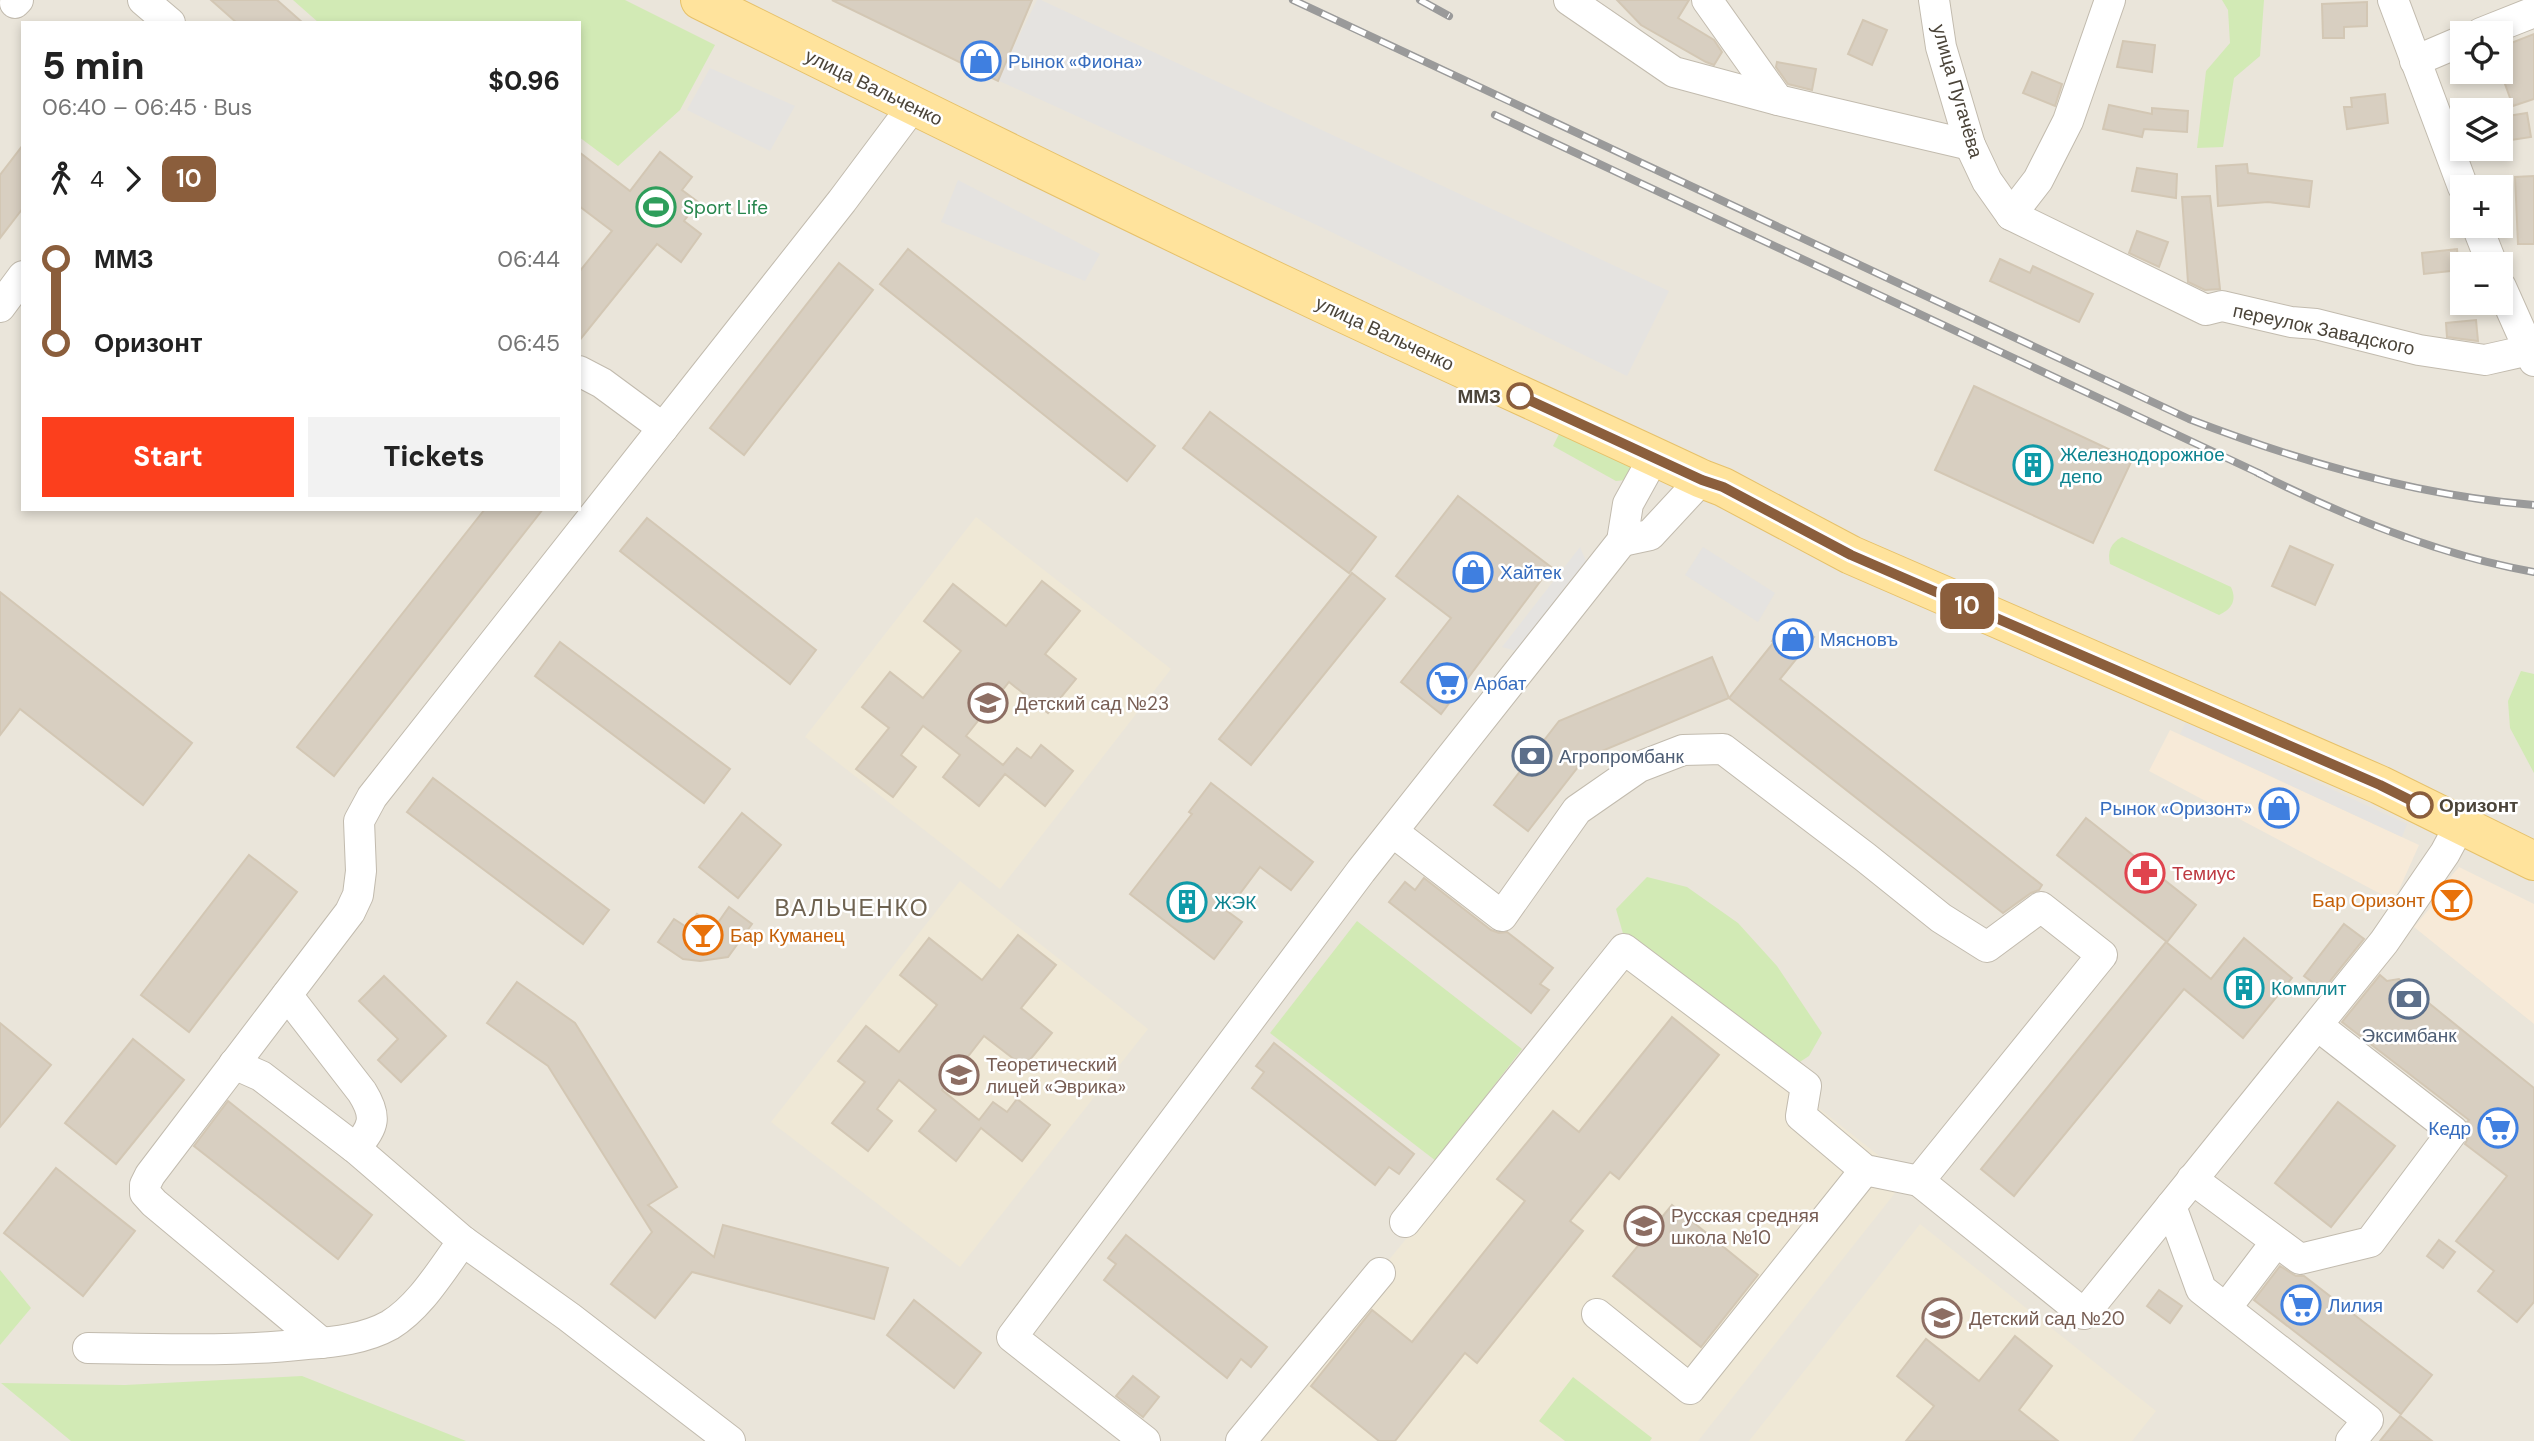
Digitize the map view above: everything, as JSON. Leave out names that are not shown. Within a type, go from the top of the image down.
[{"type":"main road","name":"улица Вальченко","points":[[700,0],[1279,283],[1702,480],[1723,487],[1851,555],[2380,785],[2534,861]]},
{"type":"street","points":[[143,0],[168,21]]},
{"type":"street","points":[[1569,0],[1674,72],[1778,100],[1970,145]]},
{"type":"street","points":[[1707,0],[1778,100]]},
{"type":"street","name":"улица Пугачёва","points":[[1934,0],[1941,47],[1970,145],[1987,181],[2011,215]]},
{"type":"street","points":[[2011,215],[2038,180],[2068,121],[2110,0]]},
{"type":"street","points":[[2393,0],[2458,175]]},
{"type":"street","points":[[2511,21],[2534,12]]},
{"type":"street","points":[[2415,61],[2450,46]]},
{"type":"street","points":[[322,1343],[145,1193],[145,1185],[350,912],[358,895],[359,821],[372,797],[873,161],[913,106]]},
{"type":"street","name":"переулок Завадского","points":[[2011,215],[2206,310],[2222,306],[2291,322],[2316,324],[2419,350],[2485,360],[2533,354]]},
{"type":"street","points":[[0,307],[21,279]]},
{"type":"street","points":[[2513,312],[2533,354]]},
{"type":"street","points":[[581,372],[602,383],[663,428]]},
{"type":"street","points":[[1132,1437],[1012,1336],[1393,832],[1622,541],[1628,504],[1654,457]]},
{"type":"street","points":[[1622,541],[1650,535],[1702,480]]},
{"type":"street","points":[[1393,832],[1502,915],[1577,810],[1639,767],[1683,750],[1723,749],[1866,857],[1941,919],[1987,947],[2041,907],[2102,955],[1919,1181]]},
{"type":"street","points":[[1405,1222],[1624,949],[1806,1086],[1801,1116],[1865,1170],[1919,1181],[2084,1314],[2384,942],[2445,853],[2460,825]]},
{"type":"street","points":[[287,995],[372,1108],[372,1122],[355,1148]]},
{"type":"street","points":[[2192,1179],[2300,1259],[2370,1242],[2453,1131],[2318,1026]]},
{"type":"street","points":[[234,1064],[261,1076],[355,1148],[464,1241],[569,1317],[730,1441]]},
{"type":"street","points":[[1597,1314],[1690,1390],[1865,1170]]},
{"type":"street","points":[[2171,1206],[2201,1289],[2368,1420],[2351,1441]]},
{"type":"street","points":[[88,1348],[261,1349],[322,1343],[370,1334],[392,1324],[408,1310],[464,1241]]},
{"type":"street","points":[[2226,1308],[2276,1242]]},
{"type":"street","points":[[1241,1441],[1380,1273]]},
{"type":"shaded area","points":[[0,0],[2534,0],[2534,1441],[0,1441]]},
{"type":"shaded area","points":[[1037,0],[1669,291],[1627,376],[1321,227],[997,80]]},
{"type":"shaded area","points":[[710,68],[795,106],[770,151],[687,110]]},
{"type":"shaded area","points":[[958,180],[1100,254],[1085,281],[941,222]]},
{"type":"shaded area","name":"Детский сад №23","points":[[976,517],[1171,669],[1000,889],[805,737]]},
{"type":"shaded area","points":[[1580,547],[1588,566],[1520,652],[1502,647]]},
{"type":"shaded area","points":[[1703,547],[1775,593],[1758,622],[1685,575]]},
{"type":"shaded area","points":[[2186,722],[2407,824],[2402,837],[2180,734]]},
{"type":"shaded area","name":"Рынок «Оризонт»","points":[[2170,730],[2419,845],[2394,901],[2149,771]]},
{"type":"shaded area","points":[[2459,867],[2534,904],[2534,1024],[2414,927],[2435,902],[2432,898]]},
{"type":"shaded area","name":"Теоретический лицей «Эврика»","points":[[960,881],[1148,1029],[960,1267],[771,1122]]},
{"type":"shaded area","name":"Русская средняя школа №10","points":[[1633,961],[1907,1178],[1698,1441],[1241,1441]]},
{"type":"shaded area","name":"Детский сад №20","points":[[1920,1224],[2156,1411],[2132,1441],[1749,1441]]},
{"type":"green space","points":[[293,0],[625,0],[715,45],[680,110],[618,166],[581,138],[581,21],[317,21]]},
{"type":"green space","points":[[2222,0],[2264,0],[2260,56],[2234,78],[2223,147],[2197,148],[2206,71],[2230,43],[2228,10]]},
{"type":"green space","points":[[1561,430],[1629,464],[1631,471],[1626,480],[1616,481],[1553,446]]},
{"type":"green space","points":[[2122,537],[2231,587],[2233,600],[2230,607],[2219,615],[2110,564],[2111,548]]},
{"type":"green space","points":[[2521,671],[2534,674],[2534,773],[2510,728],[2508,701]]},
{"type":"green space","points":[[1647,877],[1687,887],[1738,923],[1777,966],[1822,1033],[1809,1056],[1789,1069],[1626,944],[1616,909]]},
{"type":"green space","points":[[1357,921],[1522,1049],[1436,1161],[1270,1033]]},
{"type":"green space","points":[[0,1270],[31,1308],[0,1345]]},
{"type":"green space","points":[[302,1376],[466,1441],[71,1441],[1,1383],[125,1385]]},
{"type":"green space","points":[[1573,1377],[1652,1438],[1650,1441],[1565,1441],[1539,1421]]},
{"type":"building","points":[[211,0],[277,0],[301,21],[235,21]]},
{"type":"building","name":"Рынок «Фиона»","points":[[832,0],[1032,0],[998,81]]},
{"type":"building","points":[[1617,0],[1689,0],[1678,18],[1714,40],[1722,52],[1714,65],[1706,62],[1641,25]]},
{"type":"building","points":[[2367,2],[2367,26],[2344,27],[2344,38],[2323,38],[2322,4]]},
{"type":"building","points":[[1863,20],[1887,30],[1872,65],[1848,54]]},
{"type":"building","points":[[2534,34],[2534,99],[2513,106],[2513,98],[2510,98],[2505,84],[2513,84],[2513,42]]},
{"type":"building","points":[[2123,41],[2155,45],[2152,72],[2117,67]]},
{"type":"building","points":[[1777,62],[1816,69],[1812,90],[1788,84],[1776,67]]},
{"type":"building","points":[[2032,72],[2062,84],[2055,106],[2023,93]]},
{"type":"building","points":[[2385,94],[2388,123],[2347,129],[2344,107],[2352,107],[2351,98]]},
{"type":"building","points":[[2109,105],[2152,114],[2152,108],[2188,111],[2187,132],[2144,129],[2142,137],[2103,129]]},
{"type":"building","points":[[2527,113],[2531,137],[2513,140],[2513,115]]},
{"type":"building","points":[[21,148],[21,211],[0,238],[0,175]]},
{"type":"building","points":[[660,152],[692,177],[682,190],[698,202],[684,221],[701,234],[681,262],[657,244],[581,339],[581,270],[612,231],[581,208],[581,154],[630,191]]},
{"type":"building","points":[[2247,164],[2248,173],[2312,181],[2309,207],[2268,202],[2218,206],[2216,166]]},
{"type":"building","points":[[2137,168],[2177,174],[2176,198],[2132,191]]},
{"type":"building","points":[[2534,176],[2534,244],[2518,244],[2515,177]]},
{"type":"building","points":[[2210,196],[2220,289],[2205,290],[2188,282],[2182,197]]},
{"type":"building","points":[[2137,231],[2168,242],[2159,267],[2129,253]]},
{"type":"building","points":[[908,249],[1155,446],[1127,481],[880,284]]},
{"type":"building","points":[[2457,249],[2457,252],[2450,252],[2450,271],[2424,274],[2422,253]]},
{"type":"building","points":[[2000,259],[2030,273],[2033,266],[2093,294],[2079,322],[1990,281]]},
{"type":"building","points":[[839,263],[873,290],[744,455],[710,428]]},
{"type":"building","points":[[2476,320],[2478,341],[2447,337],[2446,323]]},
{"type":"building","name":"Железнодорожное депо","points":[[1974,386],[2132,460],[2093,543],[1935,470]]},
{"type":"building","points":[[1210,412],[1376,537],[1349,573],[1183,448]]},
{"type":"building","name":"Хайтек","points":[[1458,496],[1551,567],[1441,714],[1401,682],[1451,618],[1396,576]]},
{"type":"building","points":[[483,511],[541,511],[334,776],[297,747]]},
{"type":"building","points":[[647,518],[816,650],[790,684],[620,551]]},
{"type":"building","points":[[2290,546],[2333,565],[2315,605],[2272,586]]},
{"type":"building","points":[[1352,573],[1385,599],[1251,765],[1219,739]]},
{"type":"building","points":[[1042,581],[1080,611],[1045,654],[1076,679],[1048,713],[1009,682],[966,736],[1003,765],[1017,748],[1031,758],[1041,745],[1073,771],[1045,806],[1005,774],[979,806],[943,777],[960,755],[923,726],[901,755],[916,767],[893,797],[856,769],[889,728],[862,707],[890,672],[923,698],[961,651],[924,621],[953,584],[1006,626]]},
{"type":"building","points":[[0,592],[192,743],[143,805],[20,709],[0,735]]},
{"type":"building","points":[[1786,621],[1814,637],[1780,679],[2042,885],[2039,890],[2003,913],[1729,698],[1774,642],[1772,641]]},
{"type":"building","points":[[560,642],[730,769],[704,803],[535,676]]},
{"type":"building","points":[[1712,657],[1729,698],[1585,758],[1528,831],[1494,805],[1559,721]]},
{"type":"building","points":[[433,778],[609,910],[583,944],[407,812]]},
{"type":"building","points":[[1211,783],[1313,862],[1291,890],[1260,867],[1227,911],[1242,922],[1214,959],[1130,894],[1192,814],[1189,812]]},
{"type":"building","points":[[742,813],[781,845],[738,898],[699,867]]},
{"type":"building","points":[[2086,818],[2196,905],[2167,942],[2057,855]]},
{"type":"building","points":[[249,855],[297,892],[189,1032],[141,995]]},
{"type":"building","points":[[1424,878],[1491,930],[1507,932],[1553,968],[1540,984],[1549,990],[1531,1013],[1389,902],[1405,882],[1415,890]]},
{"type":"building","name":"Бар Куманец","points":[[729,907],[752,924],[728,957],[700,961],[683,959],[658,942],[674,919],[688,928],[697,914],[715,927]]},
{"type":"building","points":[[2344,924],[2364,939],[2323,990],[2304,976]]},
{"type":"building","points":[[1018,935],[1056,965],[1021,1008],[1052,1033],[1024,1067],[984,1036],[942,1090],[979,1120],[993,1102],[1007,1112],[1017,1099],[1050,1125],[1022,1161],[981,1128],[956,1161],[919,1131],[936,1110],[899,1080],[877,1109],[892,1121],[868,1151],[832,1123],[865,1082],[838,1061],[866,1026],[899,1052],[937,1005],[900,975],[929,938],[982,980]]},
{"type":"building","points":[[2244,938],[2292,978],[2243,1038],[2184,989],[2014,1196],[1981,1169],[2166,942],[2211,979]]},
{"type":"building","points":[[2380,975],[2387,981],[2399,979],[2534,1088],[2534,1302],[2517,1322],[2478,1291],[2494,1271],[2456,1241],[2507,1176],[2465,1144],[2470,1134],[2467,1122],[2469,1120],[2342,1022]]},
{"type":"building","points":[[384,976],[446,1036],[401,1082],[378,1060],[398,1039],[359,1001]]},
{"type":"building","points":[[517,982],[575,1023],[677,1187],[648,1205],[714,1257],[723,1225],[888,1268],[874,1319],[692,1272],[655,1318],[611,1284],[652,1232],[548,1066],[487,1023]]},
{"type":"building","points":[[1672,1017],[1719,1055],[1619,1179],[1610,1172],[1570,1221],[1583,1231],[1477,1363],[1465,1353],[1395,1441],[1379,1441],[1311,1386],[1372,1310],[1412,1342],[1525,1201],[1497,1179],[1553,1111],[1579,1132]]},
{"type":"building","points":[[0,1023],[51,1065],[0,1127]]},
{"type":"building","points":[[133,1039],[184,1080],[116,1164],[65,1123]]},
{"type":"building","points":[[1274,1043],[1414,1154],[1399,1174],[1389,1167],[1375,1185],[1252,1088],[1264,1072],[1256,1066]]},
{"type":"building","points":[[228,1101],[372,1215],[338,1259],[194,1146]]},
{"type":"building","points":[[2338,1102],[2395,1146],[2331,1227],[2275,1183]]},
{"type":"building","points":[[56,1168],[135,1231],[83,1296],[4,1233]]},
{"type":"building","points":[[1672,1205],[1758,1275],[1701,1347],[1613,1276]]},
{"type":"building","points":[[1126,1235],[1267,1347],[1251,1367],[1241,1359],[1227,1378],[1104,1280],[1116,1264],[1108,1258]]},
{"type":"building","points":[[2439,1240],[2455,1252],[2443,1268],[2427,1256]]},
{"type":"building","points":[[2280,1266],[2296,1276],[2304,1276],[2432,1375],[2401,1414],[2254,1300]]},
{"type":"building","points":[[2159,1290],[2182,1306],[2170,1323],[2147,1306]]},
{"type":"building","points":[[914,1300],[981,1353],[954,1388],[887,1335]]},
{"type":"building","points":[[2015,1336],[2052,1366],[2019,1410],[2058,1441],[1906,1441],[1934,1406],[1897,1376],[1926,1339],[1979,1381]]},
{"type":"building","points":[[1133,1376],[1159,1397],[1143,1417],[1116,1396]]},
{"type":"building","points":[[2400,1416],[2432,1441],[2380,1441]]},
{"type":"railway","points":[[1293,0],[2189,419],[2272,449],[2402,485],[2446,494],[2534,505]]},
{"type":"railway","points":[[1420,0],[1449,16]]},
{"type":"railway","points":[[1495,115],[2265,476]]},
{"type":"railway","points":[[2258,473],[2324,505],[2393,533],[2463,556],[2534,572]]},
{"type":"bus line","name":"10","points":[[1520,396],[1702,480],[1723,487],[1851,555],[2380,785],[2420,805]]},
{"type":"place","name":"Рынок «Фиона»","points":[[981,61]]},
{"type":"place","name":"Sport Life","points":[[656,207]]},
{"type":"place","name":"ММЗ","points":[[1520,396]]},
{"type":"place","name":"Железнодорожное депо","points":[[2033,465]]},
{"type":"place","name":"Хайтек","points":[[1473,572]]},
{"type":"place","name":"Мясновъ","points":[[1793,639]]},
{"type":"place","name":"Арбат","points":[[1447,683]]},
{"type":"place","name":"Детский сад №23","points":[[988,703]]},
{"type":"place","name":"Агропромбанк","points":[[1532,756]]},
{"type":"place","name":"Оризонт","points":[[2420,805]]},
{"type":"place","name":"Рынок «Оризонт»","points":[[2279,808]]},
{"type":"place","name":"Темиус","points":[[2145,873]]},
{"type":"place","name":"Бар Оризонт","points":[[2452,900]]},
{"type":"place","name":"ЖЭК","points":[[1187,902]]},
{"type":"place","name":"Бар Куманец","points":[[703,935]]},
{"type":"place","name":"Комплит","points":[[2244,988]]},
{"type":"place","name":"Эксимбанк","points":[[2409,999]]},
{"type":"place","name":"Теоретический лицей «Эврика»","points":[[959,1075]]},
{"type":"place","name":"Кедр","points":[[2498,1128]]},
{"type":"place","name":"Русская средняя школа №10","points":[[1644,1226]]},
{"type":"place","name":"Лилия","points":[[2301,1305]]},
{"type":"place","name":"Детский сад №20","points":[[1942,1318]]},
{"type":"district","name":"ВАЛЬЧЕНКО","points":[[852,908]]}]
